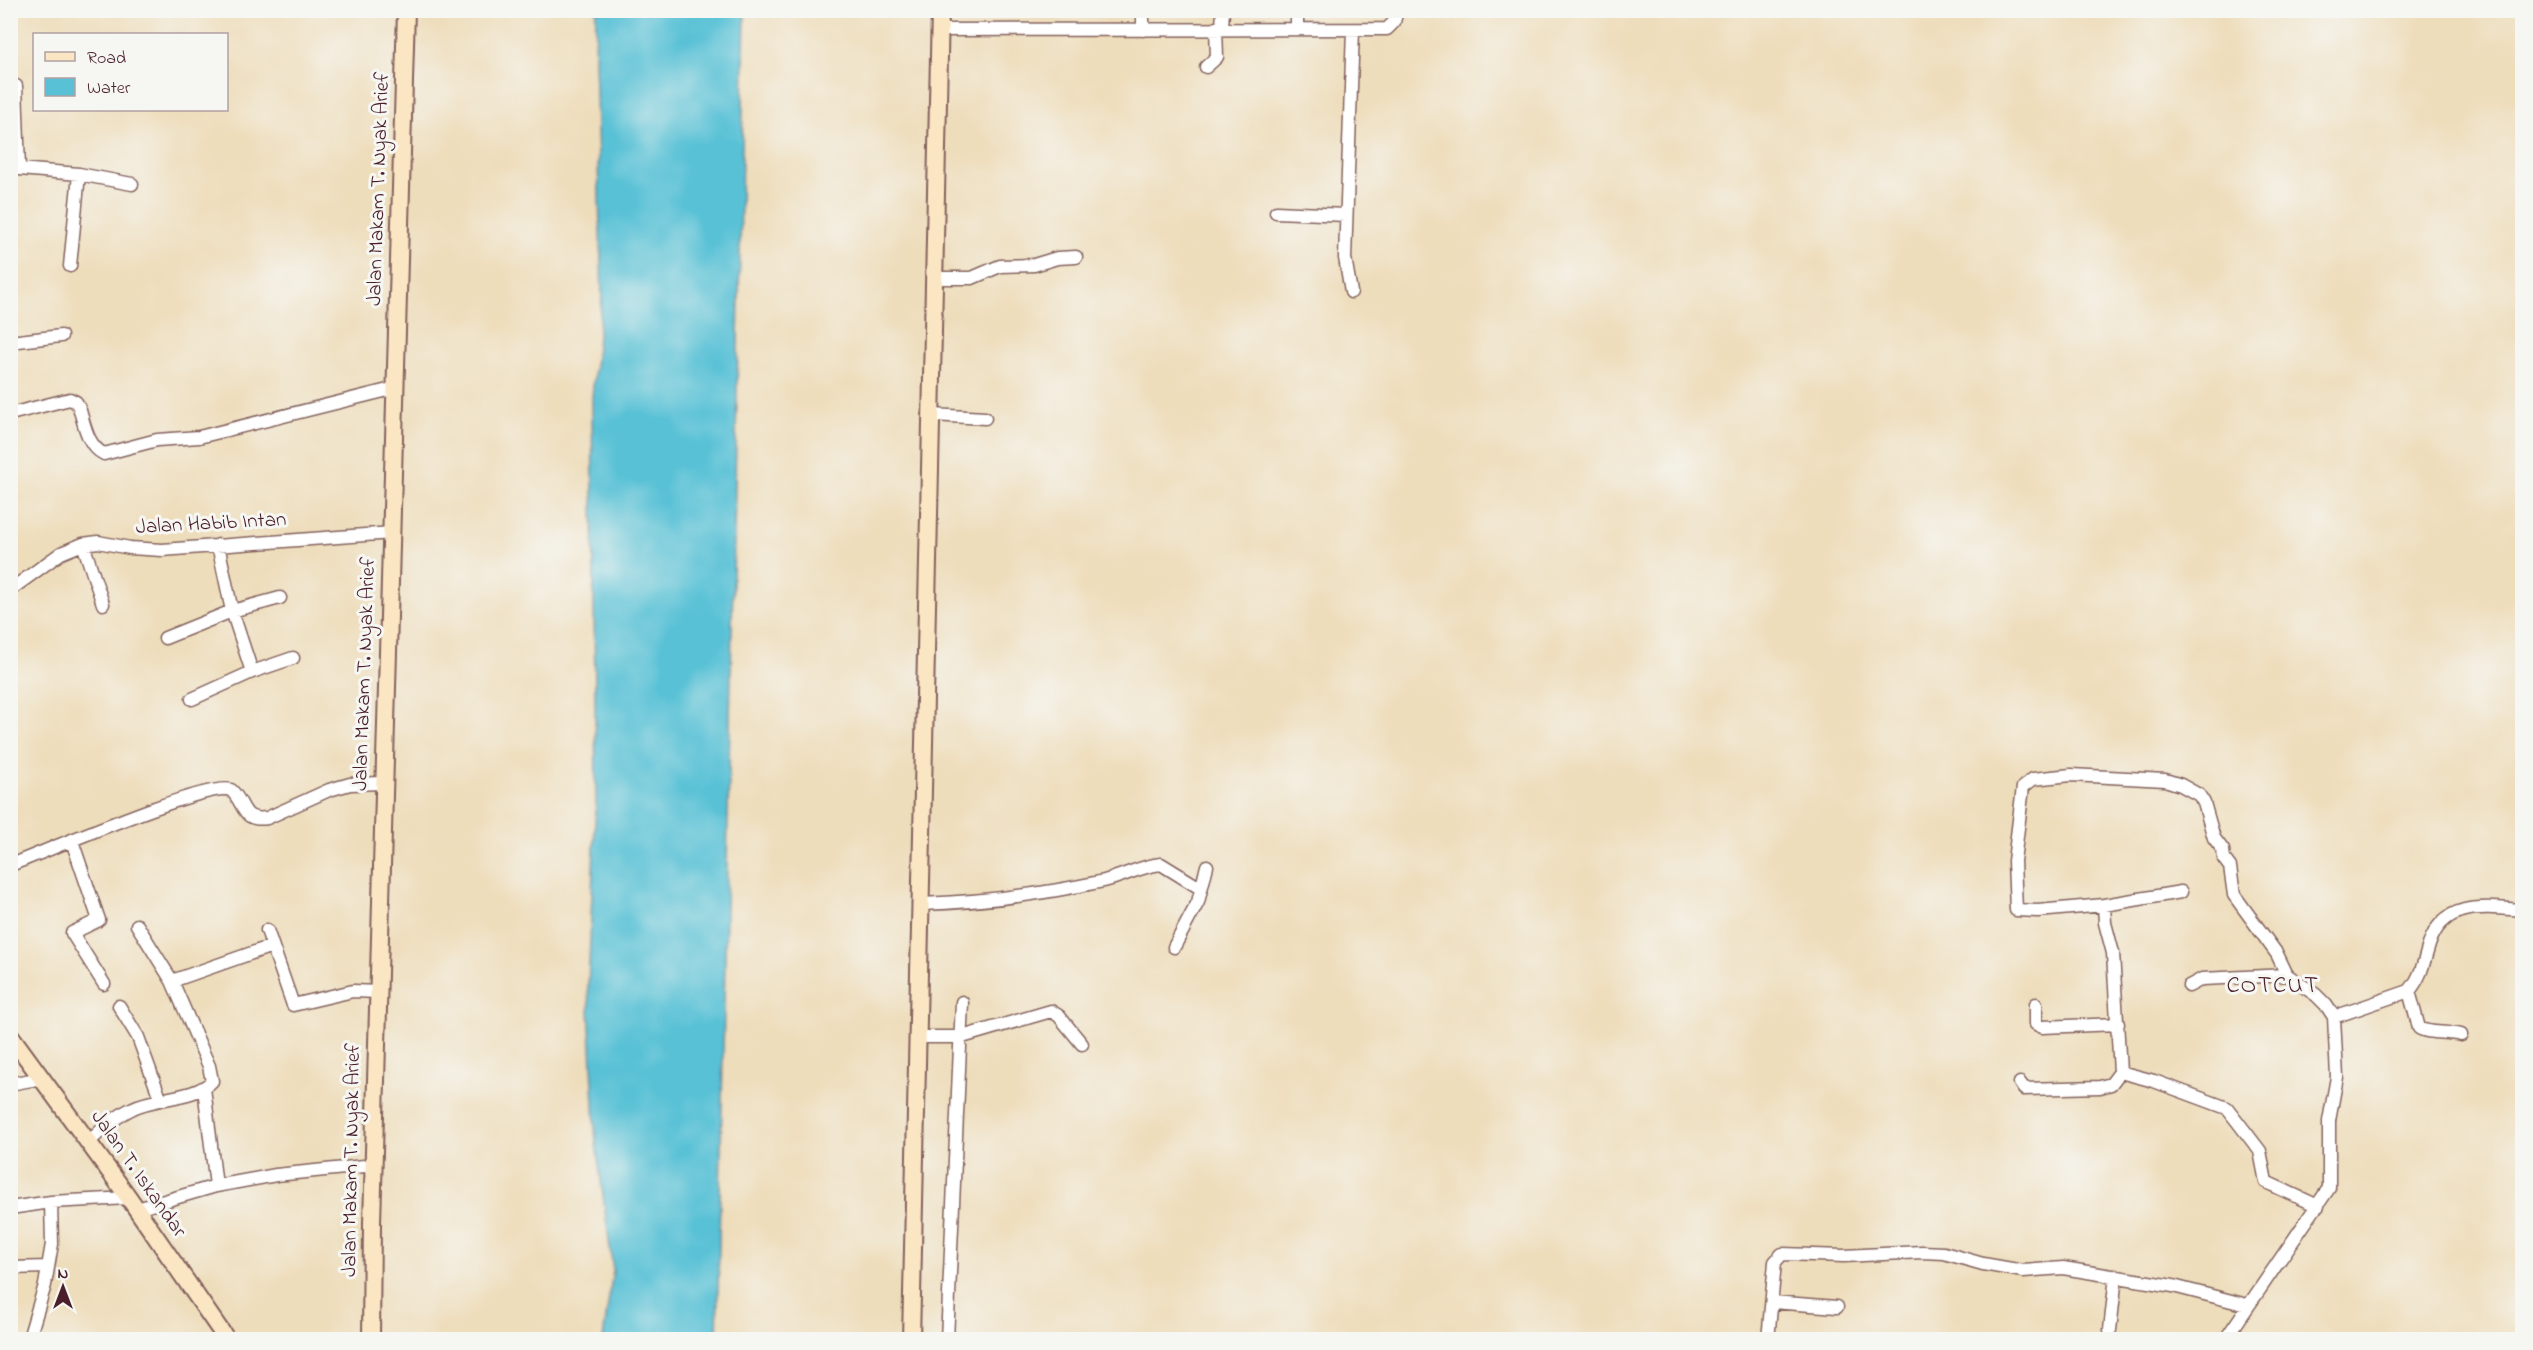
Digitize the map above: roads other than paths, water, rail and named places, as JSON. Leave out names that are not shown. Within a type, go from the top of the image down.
[{"type":"street","name":"Jalan Makam T. Nyak Arief","points":[[371,1340],[383,783],[406,10]]},
{"type":"street","points":[[911,1340],[922,1037],[921,904],[932,415],[939,278],[946,30],[940,10]]},
{"type":"street","points":[[1143,10],[1143,30]]},
{"type":"street","points":[[1206,67],[1217,57],[1222,10]]},
{"type":"street","points":[[1297,10],[1297,29]]},
{"type":"street","points":[[946,30],[1387,29],[1394,22],[1396,10]]},
{"type":"street","points":[[1351,292],[1345,258],[1353,30]]},
{"type":"street","points":[[16,86],[15,169],[79,174],[132,184]]},
{"type":"street","points":[[70,266],[79,174]]},
{"type":"street","points":[[1276,212],[1346,215]]},
{"type":"street","points":[[939,278],[972,278],[1000,266],[1034,265],[1060,258],[1076,257]]},
{"type":"street","points":[[10,342],[61,336]]},
{"type":"street","points":[[10,414],[63,399],[76,402],[92,444],[104,454],[157,440],[200,437],[396,388]]},
{"type":"street","points":[[932,415],[985,418]]},
{"type":"street","name":"Jalan Habib Intan","points":[[11,589],[61,553],[83,544],[98,542],[130,548],[162,550],[392,532]]},
{"type":"street","points":[[83,544],[103,604]]},
{"type":"street","points":[[218,545],[232,611],[252,672]]},
{"type":"street","points":[[165,638],[232,611],[280,598]]},
{"type":"street","points":[[192,699],[252,672],[293,658]]},
{"type":"street","points":[[2181,892],[2104,905],[2038,911],[2016,910],[2014,886],[2020,793],[2028,782],[2040,778],[2071,775],[2164,780],[2181,785],[2199,795],[2204,803],[2214,838],[2230,867],[2234,895],[2277,954],[2287,975],[2316,995],[2334,1017],[2337,1077],[2329,1120],[2330,1184],[2318,1206],[2247,1305],[2225,1340]]},
{"type":"street","points":[[10,865],[171,801],[222,788],[231,790],[246,813],[252,818],[259,819],[267,818],[329,790],[350,784],[383,783]]},
{"type":"street","points":[[72,841],[99,920],[72,933],[104,984]]},
{"type":"street","points":[[921,904],[1026,896],[1104,881],[1135,869],[1161,864],[1200,888]]},
{"type":"street","points":[[1174,947],[1198,902],[1207,866]]},
{"type":"street","points":[[2020,1083],[2024,1089],[2104,1086],[2114,1081],[2120,1072],[2113,953],[2105,923],[2104,905]]},
{"type":"street","points":[[2334,1017],[2409,991],[2417,981],[2433,933],[2444,921],[2462,910],[2473,907],[2523,910]]},
{"type":"street","points":[[88,1142],[110,1122],[133,1108],[160,1098],[204,1088],[212,1081],[211,1073],[172,981],[137,925]]},
{"type":"street","points":[[267,930],[293,1005],[353,991],[378,992]]},
{"type":"street","points":[[172,981],[272,946]]},
{"type":"street","points":[[2189,986],[2202,979],[2287,975]]},
{"type":"street","points":[[2409,991],[2419,1028],[2422,1031],[2449,1031],[2461,1035]]},
{"type":"street","points":[[946,1340],[962,1002]]},
{"type":"street","points":[[2036,1005],[2036,1024],[2042,1027],[2118,1024]]},
{"type":"street","points":[[119,1006],[138,1037],[160,1098]]},
{"type":"street","points":[[922,1037],[959,1037],[1050,1011],[1059,1016],[1082,1044]]},
{"type":"street","name":"Jalan T. Iskandar","points":[[10,1035],[133,1204],[227,1340]]},
{"type":"street","points":[[2120,1072],[2154,1081],[2227,1108],[2260,1151],[2266,1182],[2318,1206]]},
{"type":"street","points":[[10,1084],[42,1078]]},
{"type":"street","points":[[204,1088],[216,1186]]},
{"type":"street","points":[[10,1208],[51,1202],[133,1204],[276,1175],[374,1165]]},
{"type":"street","points":[[44,1340],[29,1337],[48,1268],[52,1244],[51,1202]]},
{"type":"street","points":[[1768,1340],[1775,1262],[1782,1254],[1844,1256],[1944,1253],[1983,1264],[2023,1271],[2063,1268],[2116,1276],[2173,1286],[2247,1305]]},
{"type":"street","points":[[10,1268],[48,1268]]},
{"type":"street","points":[[2110,1330],[2116,1276]]},
{"type":"street","points":[[1772,1302],[1837,1307]]},
{"type":"water","points":[[596,11],[745,11],[717,1339],[603,1339],[613,1270],[596,1143],[588,988],[596,800],[592,397],[602,296],[595,62]]},
{"type":"district","name":"COTCUT","points":[[2273,986]]}]
